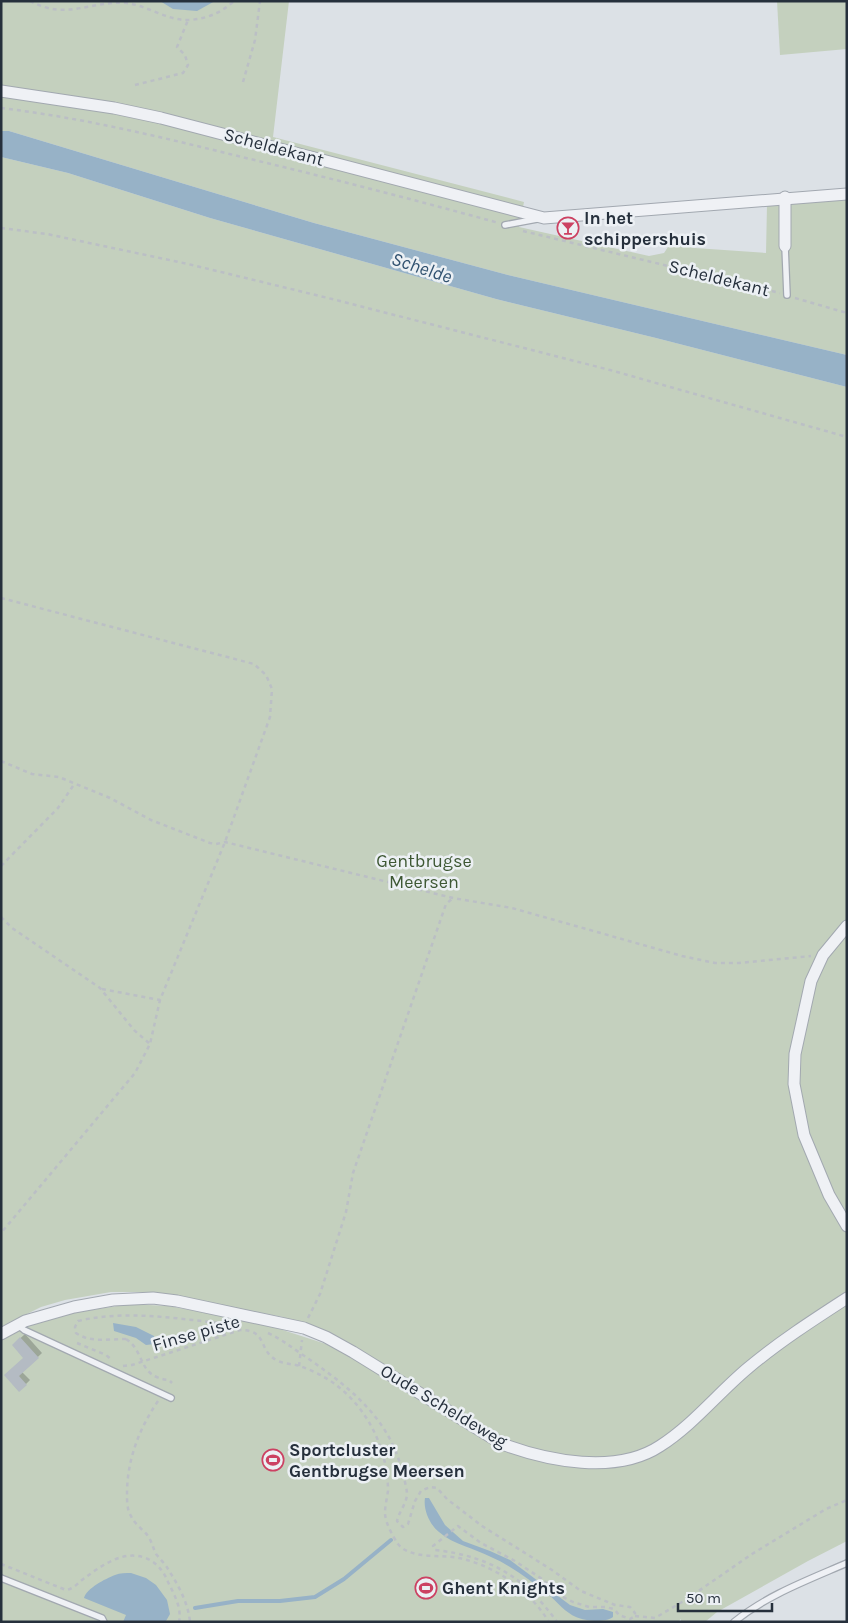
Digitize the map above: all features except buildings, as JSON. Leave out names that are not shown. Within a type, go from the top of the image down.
[{"type":"street","name":"Scheldekant","points":[[1,91],[114,108],[161,118],[544,218],[847,194]]},
{"type":"street","name":"Scheldekant","points":[[785,198],[785,246]]},
{"type":"street","points":[[847,926],[823,955],[812,981],[799,1030],[795,1054],[794,1084],[804,1135],[829,1195],[847,1226]]},
{"type":"street","name":"Oude Scheldeweg","points":[[1,1334],[25,1321],[74,1307],[113,1300],[153,1298],[177,1301],[304,1328],[326,1337],[353,1352],[502,1444],[527,1453],[548,1457],[602,1463],[640,1457],[660,1446],[754,1363],[788,1336],[847,1298]]},
{"type":"lane","name":"Scheldekant","points":[[505,224],[544,218]]},
{"type":"lane","name":"Scheldekant","points":[[785,246],[787,296]]},
{"type":"lane","points":[[18,1325],[24,1330],[171,1398]]},
{"type":"lane","points":[[734,1622],[748,1610],[768,1599],[847,1563]]},
{"type":"lane","points":[[1,1578],[102,1618],[104,1622]]},
{"type":"path","points":[[30,1],[41,7],[56,10],[74,10],[96,4],[126,3],[150,9],[170,18],[188,20],[210,17],[234,1]]},
{"type":"path","points":[[243,82],[255,40],[260,1]]},
{"type":"path","points":[[135,85],[183,73],[188,65],[185,55],[177,47],[188,20]]},
{"type":"path","name":"Scheldekant","points":[[1,108],[32,111],[133,130],[400,196],[505,224],[527,233],[847,312]]},
{"type":"path","points":[[1,228],[47,234],[179,262],[328,298],[610,370],[847,437]]},
{"type":"path","points":[[1,598],[254,664],[266,675],[272,689],[270,717],[225,842],[160,1000],[150,1044],[135,1073],[1,1233]]},
{"type":"path","points":[[1,761],[32,774],[59,777],[75,783],[110,798],[151,820],[210,844],[225,842],[453,898],[512,908],[682,956],[715,963],[739,963],[823,955]]},
{"type":"path","points":[[1,866],[58,808],[75,783]]},
{"type":"path","points":[[300,1366],[304,1328],[320,1294],[346,1212],[353,1173],[446,904],[453,898]]},
{"type":"path","points":[[1,917],[12,928],[100,988],[134,1030],[150,1044]]},
{"type":"path","points":[[100,988],[160,1000]]},
{"type":"path","points":[[190,1622],[187,1607],[180,1590],[157,1555],[148,1536],[129,1514],[127,1499],[127,1478],[142,1425],[159,1400],[171,1390],[172,1383],[146,1370],[133,1344],[126,1340],[83,1338],[76,1333],[75,1327],[78,1321],[89,1318],[152,1315],[223,1324]]},
{"type":"path","points":[[238,1325],[254,1328]]},
{"type":"path","name":"Finse piste","points":[[120,1365],[132,1365],[240,1330],[249,1330],[257,1334],[272,1356],[278,1361],[300,1366],[325,1378],[342,1390],[358,1407],[374,1429],[383,1452],[386,1471],[388,1492],[385,1516],[398,1544],[406,1551],[416,1555],[460,1558],[483,1566],[526,1592],[549,1622]]},
{"type":"path","points":[[261,1331],[275,1336],[342,1383],[369,1410],[390,1436],[398,1454],[407,1493],[397,1521],[403,1527],[408,1524],[415,1501],[421,1490],[430,1487],[437,1488],[482,1526],[552,1570],[581,1591],[615,1605],[630,1606],[635,1616]]},
{"type":"path","points":[[77,1343],[106,1355],[113,1362]]},
{"type":"path","points":[[649,1622],[687,1599],[752,1554],[826,1509],[847,1500]]},
{"type":"path","points":[[557,1622],[528,1588],[500,1568],[458,1552],[435,1550],[433,1546],[458,1526],[481,1543],[515,1561],[567,1599],[589,1607],[614,1609],[619,1615],[630,1620],[635,1616],[655,1618]]},
{"type":"path","points":[[1,1564],[66,1590],[71,1589],[92,1573],[117,1558],[126,1556],[144,1557],[161,1569],[166,1577],[180,1613],[179,1622]]},
{"type":"path","points":[[618,1622],[624,1618]]},
{"type":"green space","points":[[1,1],[289,1],[273,137],[524,202],[519,227],[649,256],[664,253],[670,244],[695,248],[766,253],[767,205],[847,200],[847,355],[508,275],[314,223],[9,131],[1,131]]},
{"type":"green space","points":[[777,1],[847,1],[847,49],[780,55]]},
{"type":"green space","name":"Gentbrugse Meersen","points":[[1,157],[68,173],[210,218],[496,299],[847,387],[847,1541],[717,1612],[705,1622],[681,1622],[681,1619],[678,1622],[1,1622],[1,1339],[27,1323],[60,1315],[130,1304],[168,1306],[258,1322],[326,1344],[369,1366],[456,1418],[522,1447],[340,1342],[283,1317],[153,1292],[111,1292],[65,1300],[41,1307],[1,1327]]},
{"type":"water","points":[[160,1],[215,1],[197,11],[173,9]]},
{"type":"water","name":"Schelde","points":[[1,131],[9,131],[314,223],[508,275],[847,355],[847,387],[496,299],[210,218],[68,173],[1,157]]},
{"type":"water","points":[[113,1323],[136,1327],[154,1336],[155,1344],[146,1345],[136,1338],[114,1331]]},
{"type":"water","points":[[425,1498],[429,1498],[445,1525],[463,1541],[510,1560],[570,1605],[585,1610],[603,1609],[613,1612],[613,1617],[595,1621],[576,1617],[514,1569],[445,1536],[430,1521],[426,1512]]},
{"type":"water","points":[[131,1573],[146,1578],[156,1585],[167,1600],[170,1614],[166,1621],[123,1622],[126,1615],[84,1598],[92,1587],[102,1581],[117,1574]]},
{"type":"waterway","points":[[195,1608],[238,1601],[280,1601],[315,1597],[344,1579],[391,1540]]},
{"type":"place","name":"In het schippershuis","points":[[568,228]]},
{"type":"place","name":"Sportcluster Gentbrugse Meersen","points":[[273,1460]]},
{"type":"place","name":"Ghent Knights","points":[[426,1588]]}]
